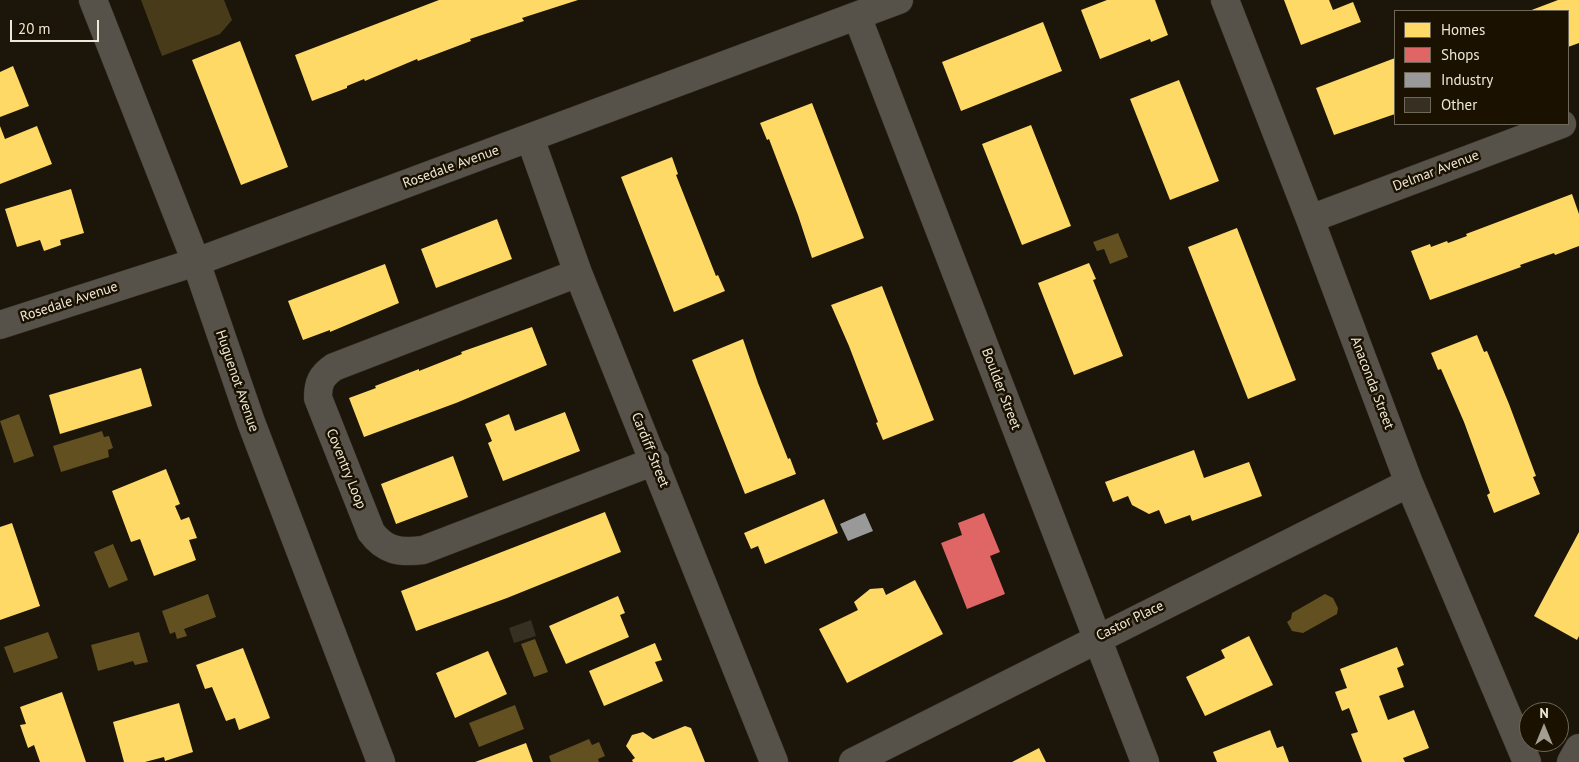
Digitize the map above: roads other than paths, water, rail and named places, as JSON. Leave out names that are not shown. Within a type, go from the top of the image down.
[{"type":"street","name":"Huguenot Avenue","points":[[92,0],[196,262],[251,422],[381,762]]},
{"type":"street","name":"Rosedale Avenue","points":[[0,324],[196,262],[898,0]]},
{"type":"street","name":"Anaconda Street","points":[[1225,0],[1410,483],[1527,762]]},
{"type":"street","name":"Boulder Street","points":[[857,16],[1145,762]]},
{"type":"street","name":"Delmar Avenue","points":[[1310,219],[1559,125]]},
{"type":"street","name":"Cardiff Street","points":[[530,138],[578,273],[655,461],[774,762]]},
{"type":"street","name":"Coventry Loop","points":[[578,273],[334,367],[325,373],[319,381],[318,398],[371,532],[379,543],[390,549],[405,552],[423,550],[655,461]]},
{"type":"street","name":"Castor Place","points":[[852,762],[1096,638],[1410,483]]},
{"type":"street","points":[[1571,762],[1579,748]]}]
